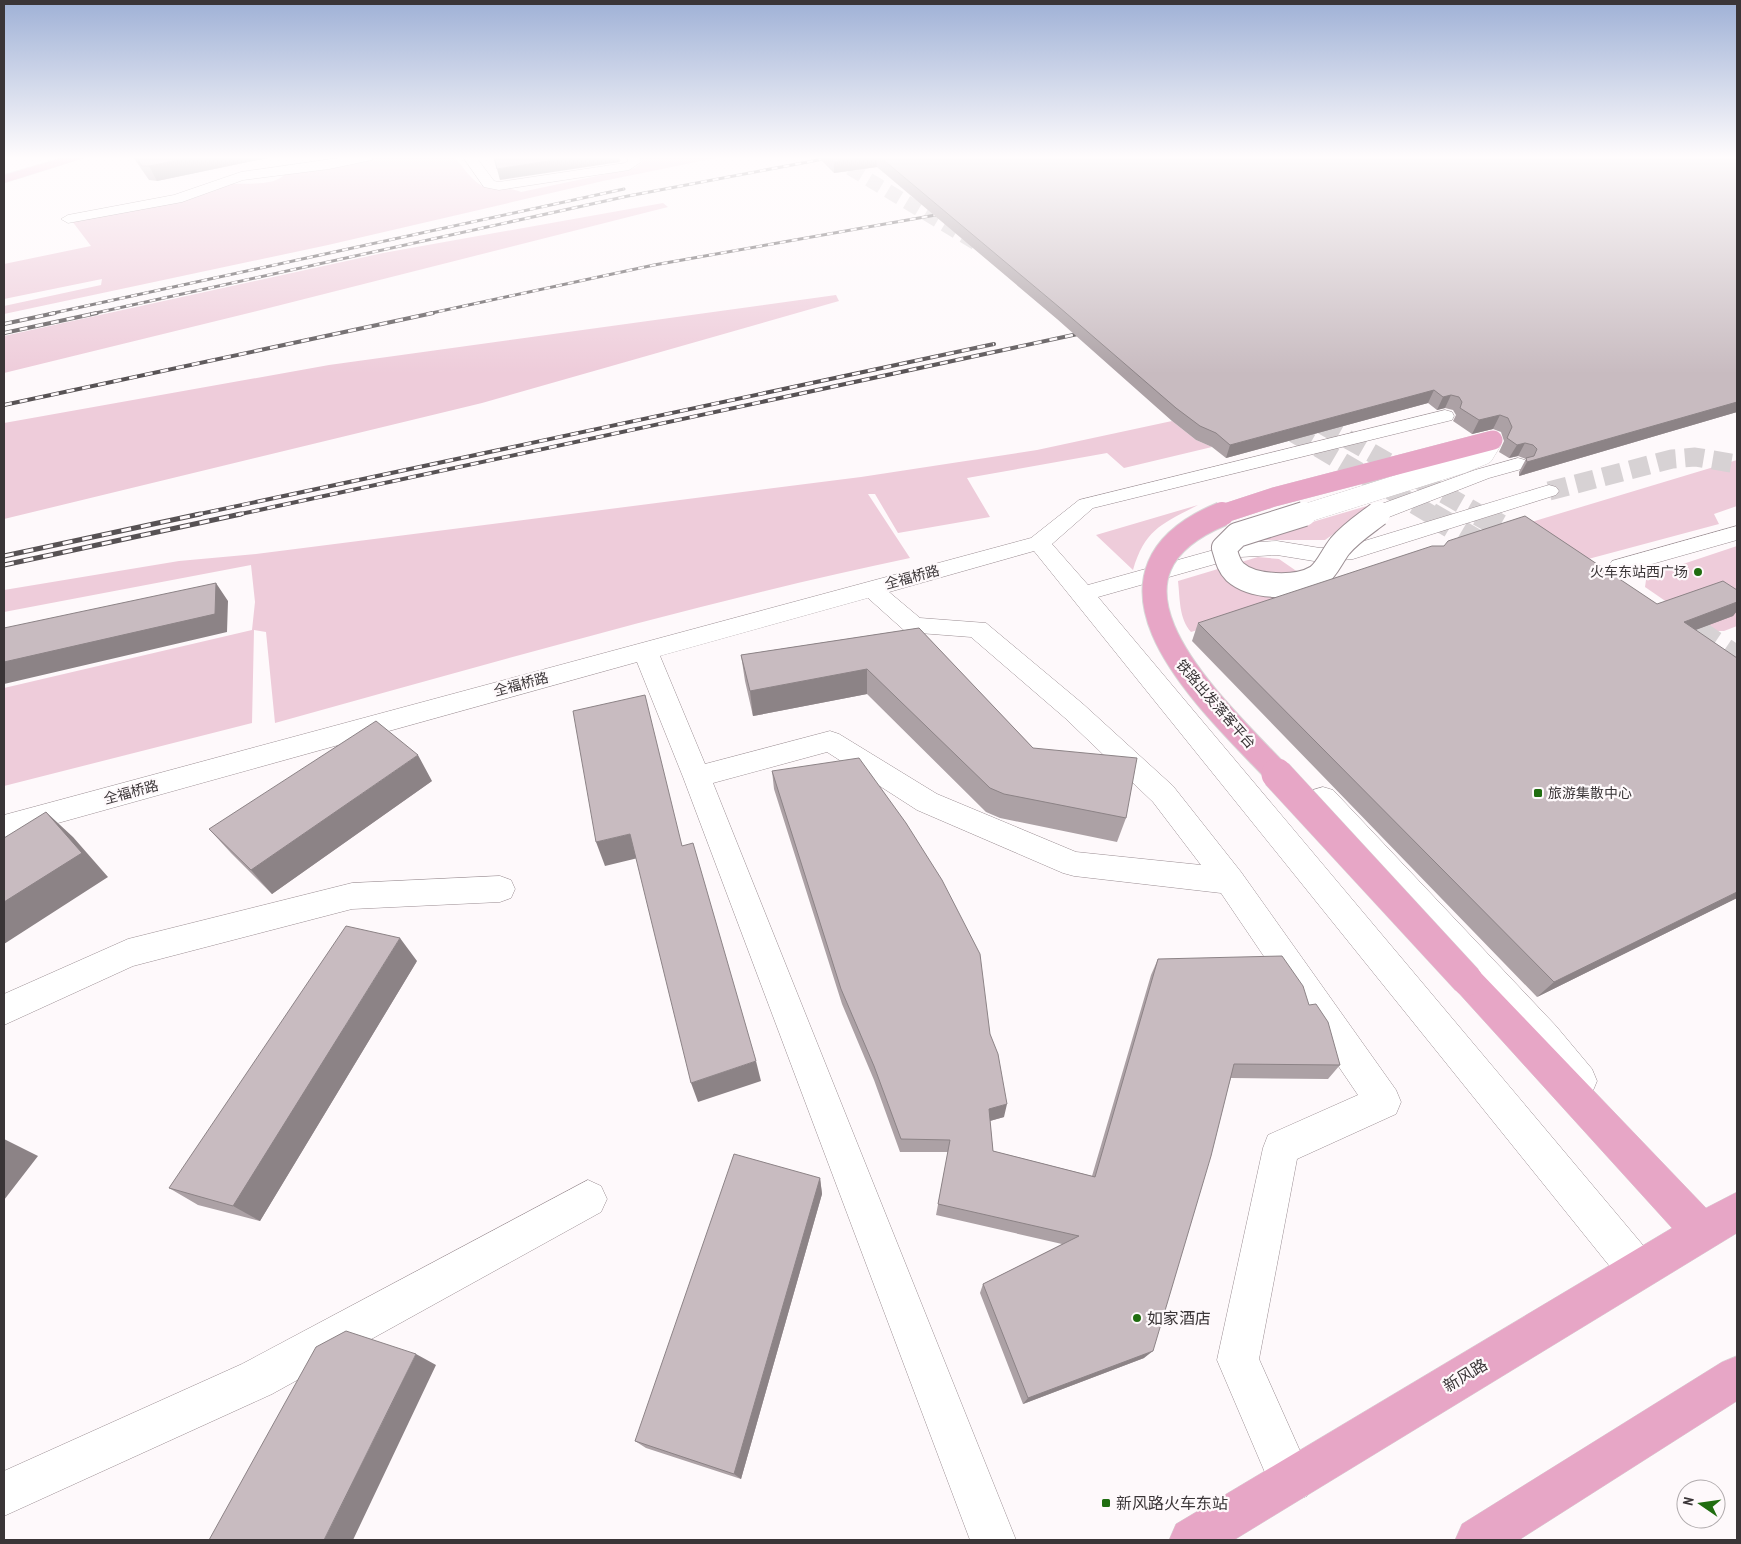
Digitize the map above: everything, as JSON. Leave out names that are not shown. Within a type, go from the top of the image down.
[{"type":"main road","name":"铁路出发落客平台","points":[[1493,440],[1249,504],[1198,526],[1173,544],[1162,561],[1156,582],[1155,608],[1162,634],[1176,657],[1202,692],[1702,1232]]},
{"type":"main road","name":"新风路","points":[[1192,1540],[1737,1211]]},
{"type":"main road","points":[[1478,1540],[1737,1377]]},
{"type":"street","points":[[1445,416],[1086,504],[1038,543],[1083,594],[1638,1270]]},
{"type":"street","points":[[1493,440],[1484,455],[1462,464],[1238,535],[1224,548],[1230,567],[1242,576],[1269,584],[1298,584],[1316,577],[1328,565],[1341,544],[1381,512],[1482,474],[1518,464]]},
{"type":"street","points":[[1083,594],[1238,550],[1277,548],[1320,555],[1353,552],[1549,491]]},
{"type":"street","points":[[1620,566],[1737,533]]},
{"type":"street","points":[[1403,536],[1420,552]]},
{"type":"street","name":"全福桥路","points":[[4,827],[1038,543]]},
{"type":"street","points":[[871,588],[914,626],[977,629],[1074,712],[1163,794],[1230,881],[1383,1102],[1281,1148],[1238,1360],[1291,1480]]},
{"type":"street","points":[[645,650],[697,777],[993,1540]]},
{"type":"street","points":[[697,777],[830,741],[927,802],[1074,864],[1230,881]]},
{"type":"street","points":[[1323,798],[1544,1037],[1702,1232]]},
{"type":"street","points":[[4,1010],[128,953],[352,896],[500,889]]},
{"type":"street","points":[[4,1494],[257,1379],[588,1199]]},
{"type":"shaded area","points":[[78,229],[397,229],[4,314],[4,306],[101,285],[102,279],[4,299],[4,264],[91,246]]},
{"type":"shaded area","points":[[517,229],[581,229],[4,373],[4,336],[383,253]]},
{"type":"shaded area","points":[[836,295],[839,301],[482,403],[4,519],[4,423],[329,365]]},
{"type":"shaded area","points":[[1172,421],[1196,440],[1212,447],[1124,468],[1107,453],[967,478],[990,517],[898,533],[875,494],[868,494],[910,558],[671,615],[275,723],[266,632],[254,630],[252,723],[4,786],[4,688],[252,630],[255,602],[251,565],[4,612],[4,590],[179,561],[256,554],[861,477],[1037,450]]},
{"type":"shaded area","points":[[1737,460],[1737,506],[1714,514],[1719,524],[1577,562],[1518,526]]},
{"type":"shaded area","points":[[1377,503],[1325,540],[1251,540]]},
{"type":"shaded area","points":[[1198,505],[1174,517],[1149,536],[1143,545],[1133,570],[1096,535]]},
{"type":"shaded area","points":[[1737,546],[1737,626],[1724,631],[1709,631],[1645,587],[1646,580],[1653,574]]},
{"type":"shaded area","points":[[1258,557],[1279,559],[1324,590],[1191,632],[1182,615],[1178,581]]},
{"type":"building","points":[[966,229],[1737,229],[1737,402],[1527,462],[1526,458],[1534,456],[1537,449],[1533,445],[1525,443],[1517,445],[1507,438],[1512,427],[1508,418],[1500,415],[1479,420],[1460,408],[1462,402],[1459,397],[1451,395],[1443,397],[1434,390],[1230,445],[1216,433],[1200,426],[1176,408]]},
{"type":"building","name":"旅游集散中心","points":[[1525,516],[1657,604],[1723,581],[1737,590],[1737,602],[1684,622],[1737,658],[1737,892],[1554,982],[1198,623],[1432,546],[1444,546],[1448,541]]},
{"type":"building","points":[[216,583],[215,614],[4,662],[4,628]]},
{"type":"building","points":[[919,628],[1033,748],[1137,758],[1126,818],[1004,794],[990,788],[867,669],[750,691],[741,655]]},
{"type":"building","points":[[645,695],[682,846],[693,843],[756,1061],[691,1083],[630,834],[596,842],[573,711]]},
{"type":"building","points":[[376,721],[418,755],[251,870],[209,829]]},
{"type":"building","points":[[859,758],[906,823],[942,880],[980,954],[990,1034],[998,1054],[1007,1104],[989,1109],[993,1151],[1095,1177],[1158,959],[1282,956],[1303,986],[1309,1005],[1316,1004],[1328,1022],[1340,1065],[1234,1064],[1211,1156],[1153,1351],[1028,1398],[983,1284],[1079,1236],[938,1204],[950,1140],[901,1139],[874,1066],[841,989],[772,771]]},
{"type":"building","points":[[46,812],[82,853],[4,902],[4,838]]},
{"type":"building","points":[[346,926],[400,938],[233,1206],[169,1188]]},
{"type":"building","points":[[734,1154],[820,1178],[734,1474],[635,1441]]},
{"type":"building","points":[[346,1331],[416,1354],[324,1540],[209,1540],[316,1347]]},
{"type":"tunnel","points":[[952,229],[982,247]]},
{"type":"tunnel","points":[[1298,411],[1481,515]]},
{"type":"tunnel","points":[[1270,419],[1432,515]]},
{"type":"tunnel","points":[[1549,491],[1672,459],[1695,457],[1737,464]]},
{"type":"tunnel","points":[[1430,514],[1498,554]]},
{"type":"tunnel","points":[[1479,514],[1530,543]]},
{"type":"tunnel","points":[[1662,615],[1688,625],[1737,658]]},
{"type":"railway","points":[[49,314],[440,229]]},
{"type":"railway","points":[[91,314],[478,229]]},
{"type":"railway","points":[[427,314],[654,265],[857,229]]},
{"type":"railway","points":[[4,324],[55,313]]},
{"type":"railway","points":[[4,333],[97,313]]},
{"type":"railway","points":[[4,405],[433,313]]},
{"type":"railway","points":[[236,515],[1087,332]]},
{"type":"railway","points":[[195,515],[994,344]]},
{"type":"railway","points":[[4,556],[200,514]]},
{"type":"railway","points":[[4,565],[241,514]]},
{"type":"place","name":"火车东站西广场","points":[[1698,572]]},
{"type":"place","name":"旅游集散中心","points":[[1538,793]]},
{"type":"place","name":"如家酒店","points":[[1137,1318]]},
{"type":"place","name":"新风路火车东站","points":[[1106,1503]]}]
